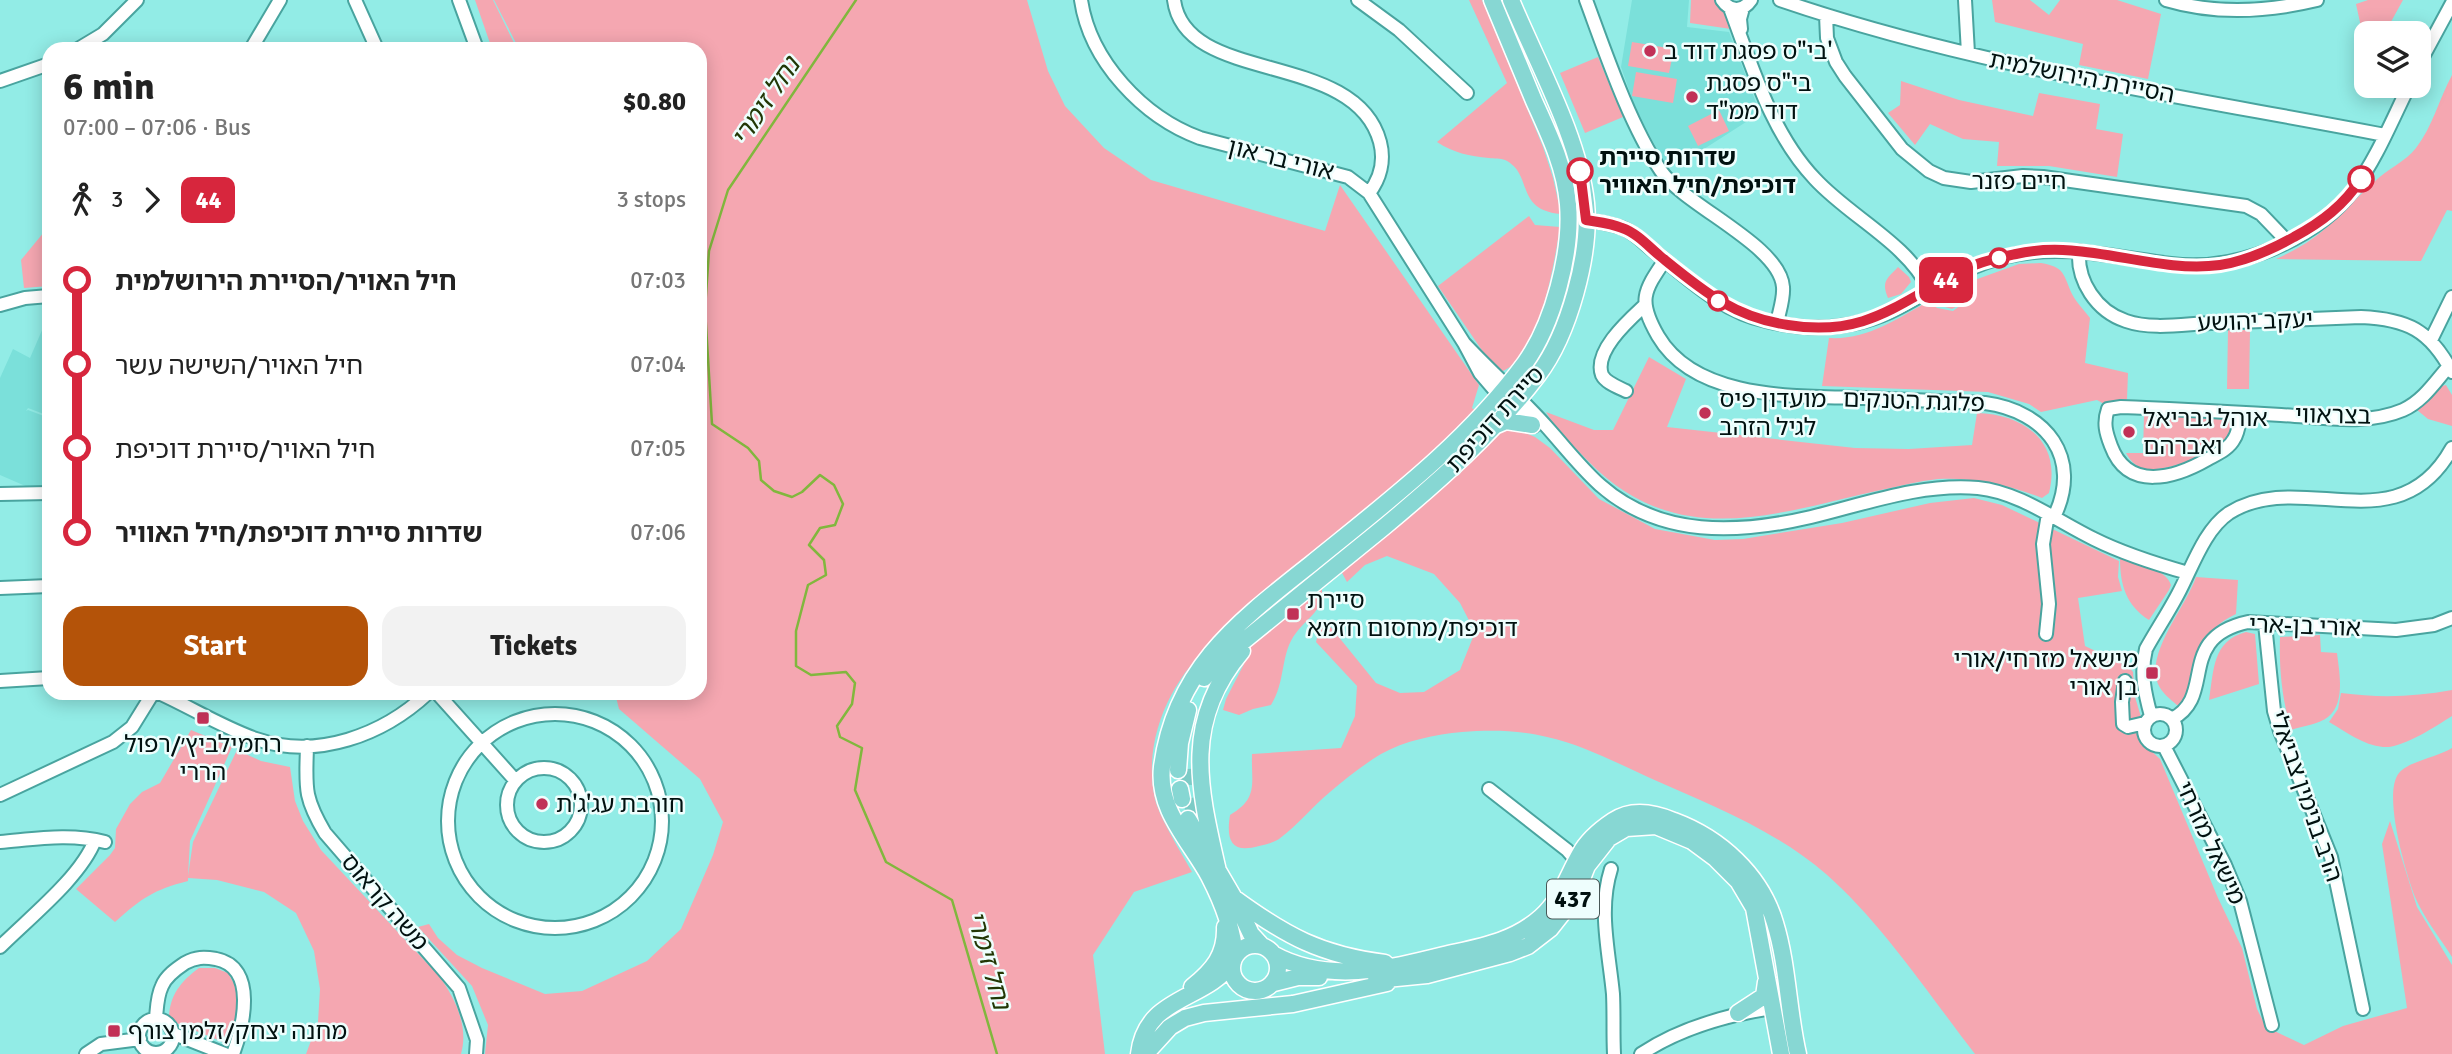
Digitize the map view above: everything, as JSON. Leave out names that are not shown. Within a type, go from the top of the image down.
[{"type":"main road","name":"סיירת דוכיפת","points":[[1229,903],[1176,825],[1168,808],[1162,771],[1179,705],[1201,666],[1227,634],[1412,481],[1444,452],[1502,390],[1536,345],[1565,258],[1568,221],[1562,168],[1492,0]]},
{"type":"main road","name":"סיירת דוכיפת","points":[[1183,769],[1204,695],[1218,672],[1245,639],[1423,495],[1515,402],[1539,374],[1554,349],[1582,261],[1586,223],[1579,163],[1511,0]]},
{"type":"main road","points":[[1492,427],[1506,421],[1532,425]]},
{"type":"main road","points":[[1245,989],[1234,978],[1234,941],[1229,903],[1216,865],[1201,790],[1200,767],[1205,724],[1216,687],[1262,626]]},
{"type":"main road","name":"437","points":[[1267,950],[1297,965],[1359,972],[1405,965],[1488,946],[1513,936],[1542,917],[1558,899],[1579,855],[1589,842],[1616,818],[1645,813],[1661,816],[1701,832],[1739,863],[1766,900],[1775,923],[1786,984],[1780,1020],[1781,1054]]},
{"type":"main road","points":[[1191,818],[1216,865]]},
{"type":"main road","name":"437","points":[[1273,983],[1298,976],[1349,981],[1427,975],[1528,946],[1550,929],[1565,910],[1575,896],[1587,866],[1609,838],[1626,828],[1656,826],[1692,841],[1715,858],[1738,881],[1754,908],[1766,980],[1780,1020],[1798,1054]]},
{"type":"main road","points":[[1146,1052],[1161,1023],[1186,1003],[1227,987],[1261,991],[1273,983],[1279,968],[1229,903]]},
{"type":"main road","points":[[1229,903],[1317,948],[1353,958],[1405,965]]},
{"type":"main road","points":[[1146,1052],[1142,1040],[1150,1020],[1208,973],[1222,954],[1226,943],[1229,903]]},
{"type":"main road","points":[[1169,1006],[1225,973],[1249,946],[1267,950]]},
{"type":"main road","points":[[1146,1052],[1170,1027],[1185,1018],[1204,1013],[1293,1004],[1427,975]]},
{"type":"main road","points":[[1745,1012],[1764,996],[1766,980]]},
{"type":"main road","points":[[1745,1012],[1769,1015],[1780,1020]]},
{"type":"street","points":[[88,42],[108,29],[137,0]]},
{"type":"street","points":[[255,42],[279,0]]},
{"type":"street","points":[[355,0],[374,42]]},
{"type":"street","points":[[459,0],[474,42]]},
{"type":"street","name":"אורי בר און","points":[[1081,0],[1088,30],[1108,64],[1129,91],[1161,119],[1200,138],[1348,177],[1369,193],[1464,343],[1515,402]]},
{"type":"street","points":[[1174,0],[1178,16],[1194,38],[1225,52],[1333,88],[1360,107],[1378,133],[1381,148],[1379,176],[1369,193]]},
{"type":"street","points":[[1358,0],[1399,30],[1467,93]]},
{"type":"street","points":[[1586,0],[1628,105],[1663,173],[1771,261],[1779,274],[1783,295],[1776,323]]},
{"type":"street","name":"הסיירת הירושלמית","points":[[1780,0],[1891,35],[2054,74],[2385,135]]},
{"type":"street","points":[[1965,0],[1968,53]]},
{"type":"street","points":[[2166,0],[2206,8],[2254,11],[2317,0]]},
{"type":"street","points":[[1742,3],[1740,24],[1744,43],[1765,98],[1798,158],[1830,195],[1915,265],[1930,289]]},
{"type":"street","points":[[2431,42],[2452,3]]},
{"type":"street","name":"חיים פזנר","points":[[1826,15],[1827,38],[1836,62],[1845,76],[1902,149],[1937,174],[1962,182],[2043,177],[2246,206],[2261,214],[2287,241]]},
{"type":"street","points":[[0,80],[42,66]]},
{"type":"street","points":[[1568,221],[1586,223],[1644,243],[1709,295],[1750,317],[1814,328],[1835,327],[1892,311],[1956,274],[1988,261],[2046,250],[2079,251],[2173,265],[2220,265],[2242,260],[2287,241],[2329,216],[2346,199],[2361,179],[2403,98]]},
{"type":"street","name":"יעקב יהושע","points":[[2079,251],[2080,272],[2089,292],[2110,313],[2129,322],[2169,325],[2374,317],[2407,324],[2431,340],[2450,369]]},
{"type":"street","points":[[1626,391],[1607,381],[1602,375],[1604,352],[1645,305],[1644,297],[1665,260]]},
{"type":"street","points":[[0,305],[42,297]]},
{"type":"street","points":[[2431,340],[2452,297]]},
{"type":"street","name":"פלוגת הטנקים","points":[[1645,305],[1649,321],[1665,348],[1677,360],[1710,378],[1732,386],[1784,395],[2003,405],[2021,412],[2045,428],[2061,457],[2063,486],[2060,506],[2051,516],[2043,544],[2049,604],[2046,634]]},
{"type":"street","name":"בצראווי","points":[[2241,412],[2234,441],[2226,448],[2185,470],[2157,477],[2146,477],[2123,468],[2116,459],[2105,430],[2108,409],[2113,407],[2241,412],[2349,418],[2389,415],[2418,400],[2450,369]]},
{"type":"street","points":[[1515,402],[1532,425],[1563,446]]},
{"type":"street","points":[[1515,402],[1600,485],[1626,504],[1660,519],[1696,528],[1734,529],[1772,525],[1894,496],[1980,488],[2010,496],[2122,552],[2188,573]]},
{"type":"street","points":[[2125,681],[2123,724],[2128,727],[2148,720],[2164,714],[2172,719],[2176,726],[2174,738],[2164,746],[2148,741],[2144,733],[2148,720],[2143,680],[2146,649],[2207,539],[2227,514],[2270,500],[2373,500],[2396,497],[2421,486],[2443,464],[2452,449]]},
{"type":"street","points":[[0,494],[42,493]]},
{"type":"street","points":[[0,588],[42,586]]},
{"type":"street","name":"אורי בן-ארי","points":[[2172,719],[2187,708],[2193,696],[2203,654],[2210,642],[2220,632],[2235,625],[2248,622],[2396,630],[2434,625],[2452,618]]},
{"type":"street","name":"הרב בנימין צביאלי","points":[[2265,624],[2274,711],[2331,857],[2363,1009]]},
{"type":"street","points":[[0,681],[42,678]]},
{"type":"street","points":[[0,795],[113,742],[132,727],[149,700]]},
{"type":"street","points":[[173,700],[258,740],[286,746],[334,744],[368,733],[418,700]]},
{"type":"street","points":[[443,700],[515,780]]},
{"type":"street","points":[[547,714],[571,714],[598,722],[622,736],[642,758],[654,779],[661,803],[663,826],[658,853],[650,872],[637,891],[615,911],[594,922],[568,929],[551,929],[514,921],[497,913],[476,895],[466,882],[454,857],[448,829],[448,810],[458,773],[482,742],[520,719],[547,714]]},
{"type":"street","name":"משה קראוס","points":[[307,746],[306,795],[324,833],[459,988],[477,1040],[476,1054]]},
{"type":"street","name":"מישאל מזרחי","points":[[2164,746],[2225,865],[2240,901],[2272,1025]]},
{"type":"street","points":[[537,768],[551,768],[564,773],[576,785],[581,801],[579,818],[573,828],[565,836],[548,842],[530,840],[522,835],[514,828],[506,808],[507,797],[515,780],[537,768]]},
{"type":"street","points":[[1489,789],[1567,850],[1575,859],[1575,867]]},
{"type":"street","points":[[0,842],[65,836],[100,841],[73,876],[0,947]]},
{"type":"street","points":[[1567,850],[1574,851],[1589,842]]},
{"type":"street","points":[[1611,869],[1605,888],[1604,924],[1614,1011],[1614,1054]]},
{"type":"street","points":[[156,1018],[162,985],[173,971],[194,958],[223,960],[239,978],[245,998],[243,1024],[233,1054]]},
{"type":"street","points":[[1780,1020],[1786,984]]},
{"type":"street","points":[[1641,1054],[1682,1032],[1745,1012]]},
{"type":"street","points":[[174,1034],[170,1046],[158,1053],[146,1050],[139,1040],[139,1033],[145,1023],[156,1018],[167,1022],[174,1034],[221,1052]]},
{"type":"street","points":[[86,1054],[101,1044],[139,1040]]},
{"type":"shaded area","points":[[475,0],[493,0],[514,42],[490,42]]},
{"type":"shaded area","points":[[494,0],[1027,0],[1048,71],[1065,106],[1104,148],[1151,180],[1325,231],[1340,185],[1479,385],[1472,408],[1500,429],[1521,431],[1535,437],[1550,448],[1599,499],[1655,529],[1715,540],[1743,539],[1842,523],[1930,503],[1974,498],[2002,505],[2119,561],[2118,577],[2122,591],[2078,598],[2085,646],[2129,667],[2133,672],[2135,697],[2141,717],[2139,734],[2160,759],[2218,898],[2242,948],[2257,1009],[2266,1027],[2304,1045],[2343,1026],[2407,1008],[2382,844],[2390,821],[2417,907],[2452,965],[2452,1054],[1975,1054],[1866,914],[1806,858],[1764,831],[1587,750],[1560,740],[1526,733],[1462,732],[1431,736],[1400,745],[1381,754],[1348,777],[1279,839],[1250,848],[1236,846],[1230,838],[1230,815],[1246,803],[1252,789],[1252,754],[1341,748],[1355,716],[1357,686],[1316,642],[1319,630],[1329,625],[1376,683],[1400,693],[1424,692],[1460,670],[1475,632],[1460,603],[1434,574],[1387,556],[1365,565],[1347,582],[1341,571],[1321,587],[1319,607],[1296,633],[1287,649],[1279,687],[1271,705],[1239,715],[1223,710],[1244,664],[1216,640],[1200,655],[1173,691],[1157,733],[1152,777],[1155,799],[1166,826],[1192,872],[1134,892],[1093,955],[1105,1054],[485,1054],[488,1025],[472,986],[418,927],[429,924],[438,938],[457,955],[545,994],[582,991],[647,961],[681,929],[713,855],[723,822],[700,779],[619,709],[617,700],[707,700],[707,42],[515,42]]},
{"type":"shaded area","points":[[1469,0],[1482,0],[1543,147],[1561,214],[1536,206],[1514,166],[1505,160],[1462,153],[1437,142],[1507,83]]},
{"type":"shaded area","name":"בי\"ס פסגת דוד ממ\"ד","points":[[1632,0],[1689,0],[1687,27],[1729,32],[1760,113],[1704,149],[1665,164],[1636,110],[1621,67]]},
{"type":"shaded area","points":[[1691,0],[1720,0],[1731,29],[1690,23]]},
{"type":"shaded area","points":[[1992,0],[2030,0],[2049,15],[2060,0],[2117,0],[2161,14],[2148,79],[2079,65],[2083,44],[1995,22]]},
{"type":"shaded area","points":[[2368,0],[2403,0],[2391,21],[2360,21],[2356,4]]},
{"type":"shaded area","points":[[1632,42],[1674,49],[1669,73],[1628,66]]},
{"type":"shaded area","points":[[1598,57],[1623,117],[1585,133],[1560,73]]},
{"type":"shaded area","points":[[1636,72],[1677,79],[1673,103],[1632,96]]},
{"type":"shaded area","points":[[2452,75],[2452,211],[2447,210],[2421,261],[2276,259],[2319,234],[2379,177],[2412,153],[2427,131]]},
{"type":"shaded area","points":[[1901,81],[1959,100],[2033,116],[2039,93],[2100,104],[2096,129],[2123,134],[2117,177],[2049,166],[1997,166],[1999,142],[1963,139],[1930,124],[1915,145],[1888,113],[1900,105]]},
{"type":"shaded area","points":[[1719,110],[1729,131],[1698,146],[1688,126]]},
{"type":"shaded area","points":[[1529,216],[1535,225],[1560,227],[1549,284],[1536,328],[1527,347],[1516,361],[1503,371],[1496,369],[1490,362],[1438,286]]},
{"type":"shaded area","points":[[42,234],[42,287],[24,288],[21,260]]},
{"type":"shaded area","points":[[2041,263],[2062,272],[2074,297],[2090,318],[2085,363],[2128,373],[2127,399],[2111,408],[2097,400],[2041,412],[2029,404],[1988,392],[1822,386],[1829,338],[1869,332],[1929,301],[1937,308],[1953,311],[1966,301],[1952,309],[1935,304],[1931,299],[1967,281],[1970,289],[1967,300],[1972,289],[1969,282],[2019,264]]},
{"type":"shaded area","points":[[1898,267],[1911,282],[1901,294],[1888,298],[1885,284]]},
{"type":"shaded area","points":[[42,330],[42,413],[28,408],[26,411],[42,415],[42,488],[30,488],[0,475],[0,378],[13,349],[30,358]]},
{"type":"shaded area","points":[[2228,330],[2250,330],[2249,389],[2227,389]]},
{"type":"shaded area","points":[[1649,357],[1686,379],[1667,427],[1855,448],[1909,449],[1972,445],[1977,413],[1994,415],[2024,425],[2036,434],[2050,459],[2052,475],[2049,493],[2042,498],[1991,483],[1938,479],[1764,515],[1727,518],[1691,516],[1655,507],[1621,489],[1587,460],[1560,432],[1546,412],[1594,430],[1613,430]]},
{"type":"shaded area","points":[[2446,385],[2452,395],[2452,426],[2428,419],[2417,410]]},
{"type":"shaded area","points":[[2144,415],[2222,417],[2230,419],[2232,431],[2217,446],[2192,460],[2164,468],[2142,468],[2132,462],[2126,453],[2143,453]]},
{"type":"shaded area","points":[[2120,558],[2163,574],[2171,585],[2149,620],[2135,608],[2126,594],[2121,577]]},
{"type":"shaded area","points":[[2196,577],[2238,580],[2236,614],[2210,633],[2199,658],[2192,691],[2183,705],[2177,705],[2158,684],[2155,672],[2157,658],[2168,630]]},
{"type":"shaded area","points":[[2246,632],[2255,634],[2259,684],[2209,700],[2214,668],[2221,650],[2235,636]]},
{"type":"shaded area","points":[[2320,635],[2321,652],[2337,653],[2340,686],[2337,704],[2328,717],[2291,730],[2282,684],[2280,637]]},
{"type":"shaded area","points":[[2452,690],[2452,716],[2419,736],[2391,747],[2369,744],[2329,722],[2338,709],[2341,693],[2396,696]]},
{"type":"shaded area","points":[[191,730],[232,747],[190,841],[188,876],[193,842],[237,750],[261,761],[290,767],[295,801],[303,821],[321,850],[446,985],[462,1023],[461,1054],[306,1054],[318,1022],[320,989],[314,951],[296,913],[264,892],[217,880],[188,878],[188,881],[148,896],[115,922],[76,889],[110,855],[115,848],[116,829],[130,804],[142,792],[160,783]]},
{"type":"shaded area","points":[[2452,748],[2452,957],[2415,897],[2397,834],[2393,798],[2394,783],[2399,773],[2416,762]]},
{"type":"shaded area","points":[[199,968],[215,968],[228,973],[237,989],[240,1007],[228,1044],[169,1020],[171,1004],[177,990]]},
{"type":"waterway","name":"נחל זימרי","points":[[707,280],[709,251],[728,190],[856,0]]},
{"type":"waterway","name":"נחל זימרי","points":[[707,342],[712,424],[748,448],[759,461],[761,480],[774,491],[792,497],[802,492],[820,475],[834,485],[843,504],[835,525],[820,528],[809,545],[824,560],[826,575],[808,585],[796,631],[796,666],[811,675],[846,672],[855,683],[852,704],[837,726],[840,737],[862,748],[855,790],[886,862],[952,900],[997,1054]]},
{"type":"tunnel","points":[[1188,769],[1189,789]]},
{"type":"tunnel","points":[[1191,798],[1195,818]]},
{"type":"bus line","name":"44","points":[[1580,171],[1586,220],[1606,223],[1632,232],[1689,280],[1734,310],[1765,321],[1814,328],[1835,327],[1874,318],[1892,311],[1977,264],[2019,253],[2046,250],[2090,251],[2173,265],[2197,266],[2242,260],[2287,241],[2329,216],[2361,179]]},
{"type":"place","name":"בי\"ס פסגת דוד ב'","points":[[1650,51]]},
{"type":"place","name":"בי\"ס פסגת דוד ממ\"ד","points":[[1692,97]]},
{"type":"place","name":"שדרות סיירת דוכיפת/חיל האוויר","points":[[1580,171]]},
{"type":"place","name":"מועדון פיס לגיל הזהב","points":[[1705,413]]},
{"type":"place","name":"אוהל גבריאל ואברהם","points":[[2129,432]]},
{"type":"place","name":"סיירת דוכיפת/מחסום חזמא","points":[[1293,614]]},
{"type":"place","name":"מישאל מזרחי/אורי בן אורי","points":[[2152,673]]},
{"type":"place","name":"רחמילביץ׳/רפול הררי","points":[[203,718]]},
{"type":"place","name":"חורבת עג'ג'ת","points":[[542,804]]},
{"type":"place","name":"מחנה יצחק/זלמן צורף","points":[[114,1031]]}]
